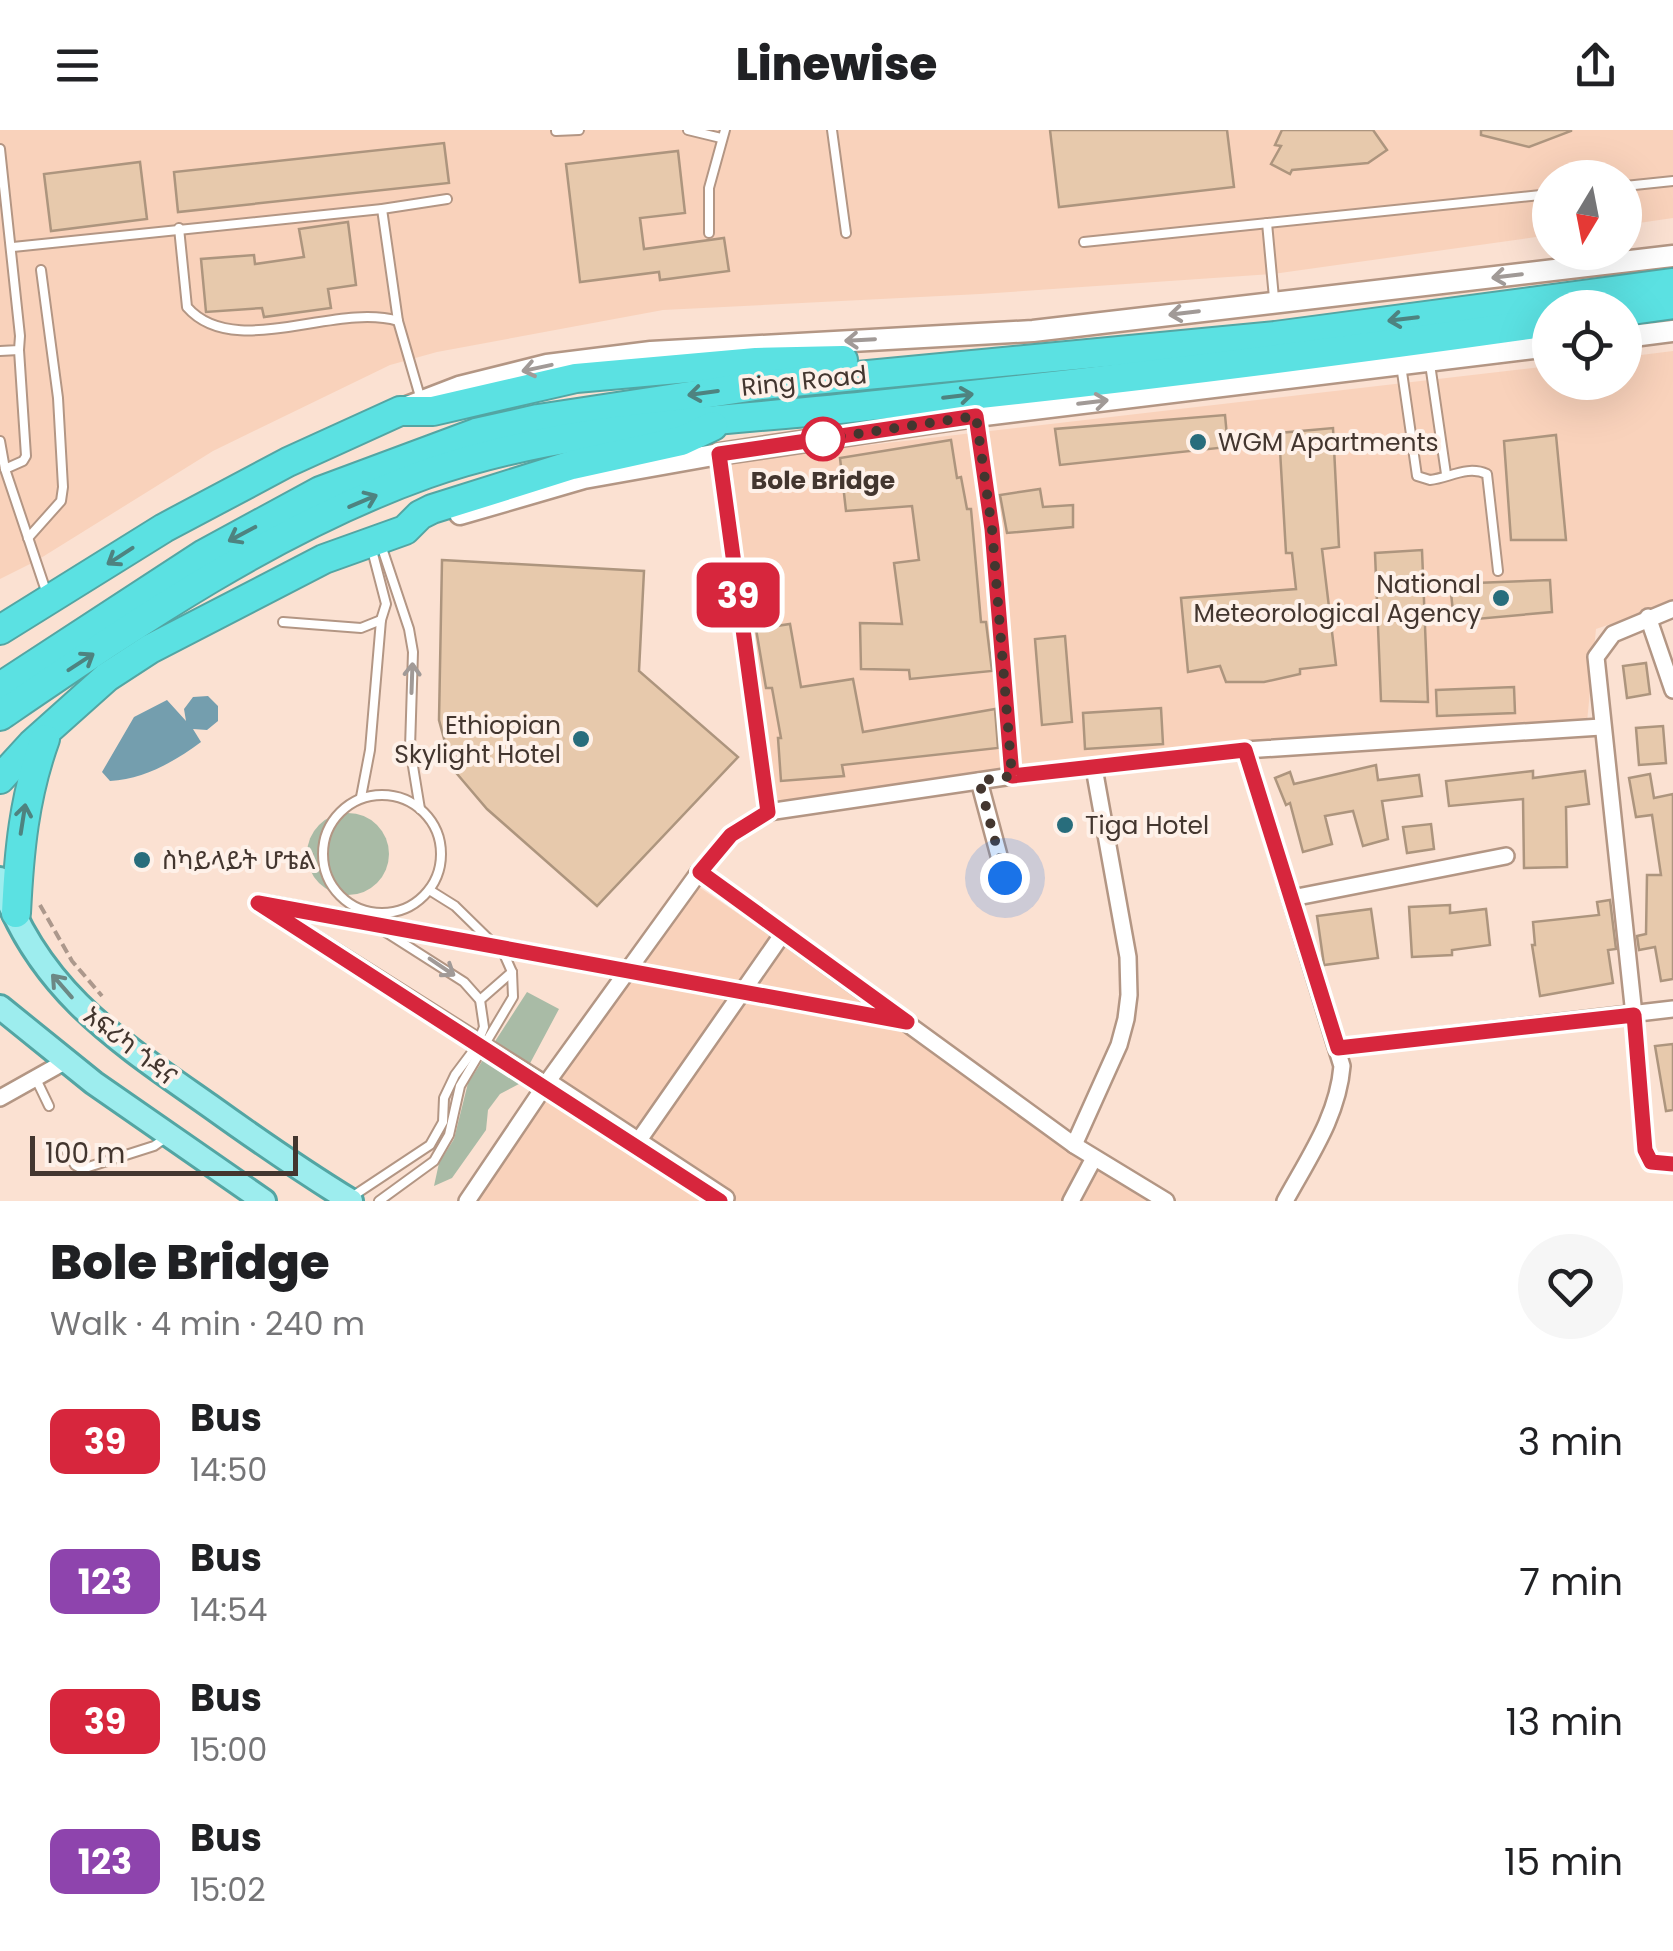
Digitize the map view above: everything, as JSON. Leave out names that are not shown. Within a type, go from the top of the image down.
[{"type":"highway","name":"Ring Road","points":[[0,716],[187,592],[476,433],[680,396],[874,373],[1275,336],[1673,282]]},
{"type":"highway","points":[[1642,309],[1673,304]]},
{"type":"highway","name":"Ring Road","points":[[0,687],[204,554],[320,490],[426,462],[586,433],[873,406],[1293,358],[1532,325]]},
{"type":"highway","points":[[0,630],[164,528],[288,462],[410,405],[433,411],[576,378],[756,362],[917,358],[974,366]]},
{"type":"highway","points":[[0,779],[107,677],[150,649],[275,582],[384,537],[432,510],[572,465],[681,441],[706,431],[722,418]]},
{"type":"highway","points":[[27,907],[20,832],[28,789],[49,729]]},
{"type":"main road","name":"አፍሪካ ጎዳና","points":[[0,879],[27,907],[42,964],[88,1017],[305,1173],[349,1200]]},
{"type":"main road","name":"አፍሪካ ጎዳና","points":[[0,1007],[168,1137],[264,1201]]},
{"type":"street","points":[[410,405],[547,366],[651,352],[1033,331],[1673,256]]},
{"type":"street","points":[[1642,335],[1673,332]]},
{"type":"street","points":[[384,537],[584,478],[719,454],[976,416],[1532,348]]},
{"type":"street","points":[[976,416],[992,529],[1012,776]]},
{"type":"street","points":[[719,454],[768,812]]},
{"type":"street","points":[[1673,609],[1613,634],[1596,656],[1645,1150],[1651,1162],[1673,1164]]},
{"type":"street","points":[[1648,617],[1673,690]]},
{"type":"street","points":[[467,1201],[548,1080],[700,872],[731,835],[768,812],[1012,776],[1245,750],[1601,727]]},
{"type":"street","points":[[1245,750],[1342,1066],[1333,1113],[1286,1201]]},
{"type":"street","points":[[1074,1145],[1119,1045],[1128,995],[1128,957],[1094,768]]},
{"type":"street","points":[[979,781],[1005,878]]},
{"type":"street","points":[[1292,898],[1506,856]]},
{"type":"street","points":[[700,872],[1074,1145],[1166,1201]]},
{"type":"street","points":[[724,1200],[258,903],[907,1022]]},
{"type":"street","points":[[639,1140],[784,932]]},
{"type":"street","points":[[1338,1048],[1673,1010]]},
{"type":"street","points":[[0,1098],[66,1061]]},
{"type":"street","points":[[548,1080],[724,1200]]},
{"type":"street","points":[[1071,1201],[1094,1158]]},
{"type":"lane","points":[[556,131],[579,130]]},
{"type":"lane","points":[[688,130],[723,134],[710,188],[709,233]]},
{"type":"lane","points":[[832,130],[846,234]]},
{"type":"lane","points":[[0,149],[13,246],[26,456],[5,469]]},
{"type":"lane","points":[[1642,184],[1673,180]]},
{"type":"lane","points":[[1084,242],[1532,196]]},
{"type":"lane","points":[[13,246],[447,199]]},
{"type":"lane","points":[[382,209],[410,405]]},
{"type":"lane","points":[[1268,223],[1274,302]]},
{"type":"lane","points":[[179,228],[187,307],[204,323],[238,330],[361,314],[398,321]]},
{"type":"lane","points":[[28,538],[62,501],[63,487],[58,398],[41,270]]},
{"type":"lane","points":[[0,350],[18,350]]},
{"type":"lane","points":[[1430,361],[1446,474]]},
{"type":"lane","points":[[1400,365],[1417,476],[1430,480],[1446,474],[1487,474],[1498,570]]},
{"type":"lane","points":[[0,440],[5,469],[50,601]]},
{"type":"lane","points":[[0,502],[15,500]]},
{"type":"lane","points":[[361,796],[386,604],[378,564],[384,537]]},
{"type":"lane","points":[[384,537],[411,641],[410,748],[420,809]]},
{"type":"lane","points":[[283,622],[361,628],[381,620]]},
{"type":"lane","points":[[349,1200],[430,1145],[443,1122],[444,1098],[484,1027],[480,1000],[464,982],[371,923],[363,911],[333,889],[322,854],[332,819],[361,796],[398,795],[432,818],[444,856],[431,891],[400,912],[363,911]]},
{"type":"lane","points":[[379,1201],[434,1161],[445,1143],[460,1086],[513,997],[512,972],[504,954],[455,906],[431,891]]},
{"type":"lane","points":[[480,1000],[512,972]]},
{"type":"lane","points":[[36,1079],[48,1106]]},
{"type":"lane","points":[[66,1148],[75,1165],[82,1169],[154,1146],[168,1137]]},
{"type":"path","points":[[274,858],[322,854]]},
{"type":"path","points":[[27,907],[104,998]]},
{"type":"shaded area","points":[[0,130],[1673,130],[1673,218],[1642,223],[1642,160],[1532,160],[1532,238],[1273,274],[663,310],[437,352],[390,365],[213,451],[36,561],[0,579]]},
{"type":"shaded area","points":[[1673,351],[1673,603],[1596,629],[1587,722],[1018,766],[773,802],[731,461],[1532,368],[1532,400],[1642,400],[1642,355]]},
{"type":"shaded area","points":[[687,879],[1164,1201],[478,1201]]},
{"type":"green space","points":[[348,813],[364,816],[377,825],[386,838],[386,870],[377,883],[364,892],[348,895],[332,892],[319,883],[310,870],[307,854],[310,838],[319,825],[332,816]]},
{"type":"green space","points":[[527,992],[559,1009],[519,1084],[500,1094],[488,1110],[486,1130],[452,1178],[434,1186],[439,1163],[454,1139],[468,1083]]},
{"type":"water","points":[[208,696],[218,706],[218,721],[207,730],[193,729],[201,742],[169,763],[135,777],[110,781],[102,772],[134,717],[167,700],[186,721],[184,709],[193,697]]},
{"type":"building","points":[[1050,130],[1227,130],[1234,187],[1059,207]]},
{"type":"building","points":[[1282,130],[1373,130],[1387,150],[1368,163],[1292,170],[1290,174],[1271,164],[1281,146],[1275,145]]},
{"type":"building","points":[[1481,130],[1571,131],[1529,147],[1481,135]]},
{"type":"building","points":[[444,143],[449,183],[178,212],[174,172]]},
{"type":"building","points":[[678,151],[685,213],[640,218],[644,249],[724,238],[729,271],[660,280],[659,272],[580,282],[566,164]]},
{"type":"building","points":[[140,162],[147,219],[51,231],[44,174]]},
{"type":"building","points":[[348,222],[356,285],[328,289],[331,308],[264,317],[262,308],[206,312],[201,259],[254,255],[255,264],[304,257],[299,229]]},
{"type":"building","points":[[1225,415],[1228,447],[1060,465],[1055,429]]},
{"type":"building","points":[[1333,428],[1339,547],[1322,549],[1336,665],[1300,669],[1300,674],[1264,682],[1226,682],[1220,666],[1188,672],[1181,598],[1296,589],[1292,553],[1286,553],[1279,433]]},
{"type":"building","points":[[1556,435],[1566,540],[1511,540],[1504,441]]},
{"type":"building","points":[[951,440],[957,478],[961,477],[967,509],[971,509],[981,622],[986,622],[992,671],[910,679],[909,670],[861,669],[860,623],[902,624],[894,563],[919,560],[912,506],[846,511],[840,458]]},
{"type":"building","points":[[1040,489],[1043,507],[1073,505],[1073,527],[1007,533],[1000,495]]},
{"type":"building","points":[[1422,550],[1428,702],[1381,701],[1375,553]]},
{"type":"building","name":"Ethiopian Skylight Hotel","points":[[442,560],[644,571],[639,671],[738,757],[597,906],[487,809],[452,768],[439,720]]},
{"type":"building","name":"National Meteorological Agency","points":[[1550,580],[1552,612],[1454,621],[1450,584]]},
{"type":"building","points":[[790,624],[801,687],[853,679],[863,732],[995,709],[998,748],[842,765],[844,776],[781,781],[781,738],[772,688],[766,688],[756,629]]},
{"type":"building","points":[[1065,636],[1072,722],[1042,725],[1035,639]]},
{"type":"building","points":[[1646,663],[1650,694],[1627,698],[1623,666]]},
{"type":"building","points":[[1514,687],[1515,713],[1437,716],[1436,690]]},
{"type":"building","points":[[1161,708],[1163,744],[1085,749],[1083,713]]},
{"type":"building","points":[[1663,726],[1666,763],[1639,765],[1636,728]]},
{"type":"building","points":[[1376,765],[1378,780],[1419,775],[1422,796],[1382,801],[1388,839],[1363,846],[1353,811],[1325,816],[1332,844],[1303,852],[1290,803],[1286,805],[1275,778],[1290,772],[1294,784]]},
{"type":"building","points":[[1533,771],[1533,778],[1585,771],[1589,804],[1566,807],[1567,867],[1524,868],[1523,799],[1449,806],[1446,781]]},
{"type":"building","points":[[1650,774],[1654,798],[1673,794],[1673,979],[1661,981],[1655,947],[1639,950],[1637,936],[1646,934],[1647,875],[1661,875],[1652,815],[1636,817],[1629,778]]},
{"type":"building","points":[[1431,824],[1434,849],[1407,853],[1403,827]]},
{"type":"building","points":[[1610,900],[1616,949],[1608,950],[1613,983],[1540,996],[1532,945],[1533,922],[1599,915],[1597,902]]},
{"type":"building","points":[[1450,905],[1450,913],[1486,909],[1490,945],[1452,950],[1452,955],[1412,957],[1409,907]]},
{"type":"building","points":[[1371,909],[1378,958],[1324,965],[1317,916]]},
{"type":"building","points":[[1673,1044],[1673,1110],[1666,1111],[1655,1046]]},
{"type":"bus line","name":"39","points":[[720,1201],[258,903],[907,1022],[700,872],[731,835],[768,812],[719,454],[976,416],[992,529],[1012,776],[1245,750],[1338,1048],[1634,1015],[1645,1150],[1651,1162],[1673,1164]]},
{"type":"place","name":"Bole Bridge","points":[[823,439]]},
{"type":"place","name":"WGM Apartments","points":[[1198,442]]},
{"type":"place","name":"National Meteorological Agency","points":[[1501,598]]},
{"type":"place","name":"Ethiopian Skylight Hotel","points":[[581,739]]},
{"type":"place","name":"Tiga Hotel","points":[[1065,825]]},
{"type":"place","name":"ስካይላይት ሆቴል","points":[[142,860]]},
{"type":"route","points":[[823,439],[976,416],[992,529],[1012,776],[979,781],[1005,878]]}]
